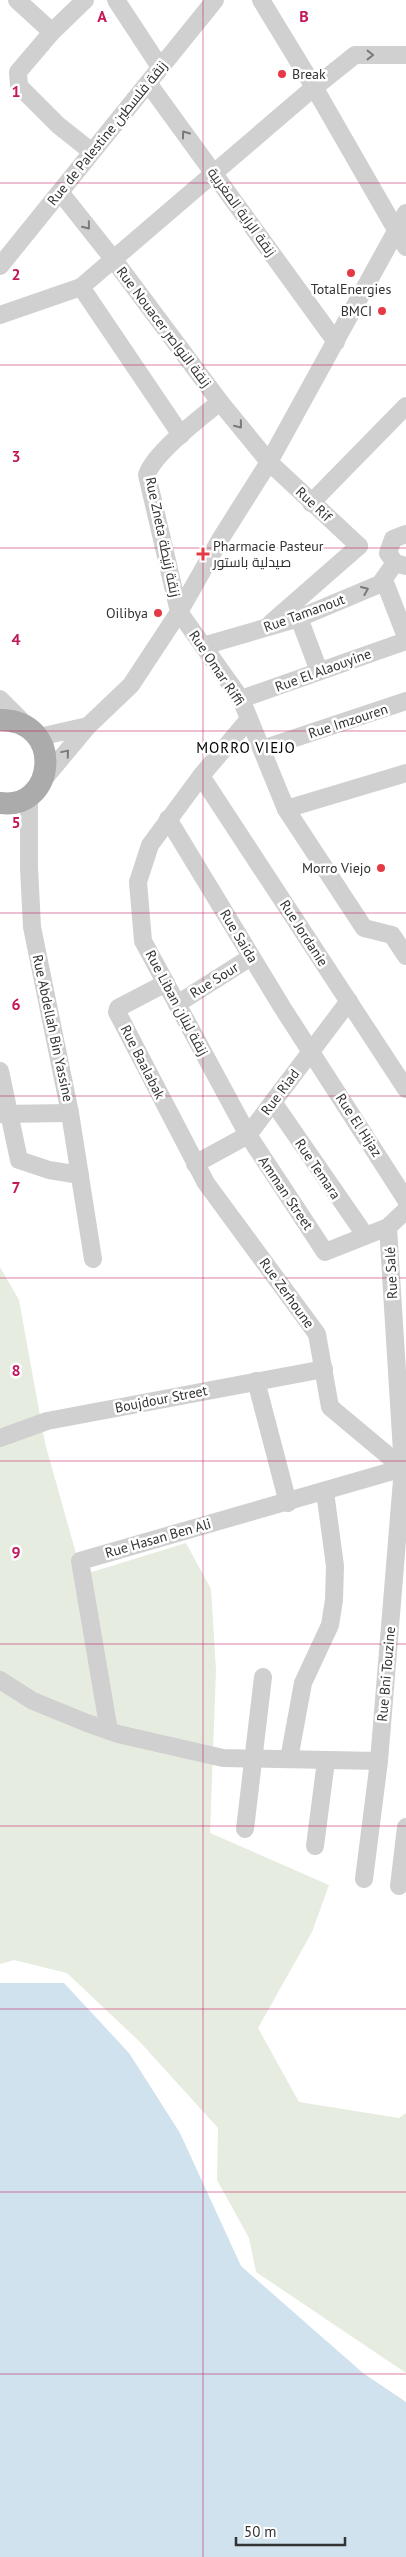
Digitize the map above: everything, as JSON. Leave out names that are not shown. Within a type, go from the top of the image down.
[{"type":"main road","points":[[0,720],[12,720],[33,731],[47,758],[43,780],[29,797],[8,805],[0,803]]},
{"type":"street","points":[[17,0],[52,32]]},
{"type":"street","points":[[85,0],[52,32],[18,72],[19,86],[58,125],[92,152]]},
{"type":"street","points":[[116,0],[160,67]]},
{"type":"street","name":"Rue de Palestine زنقة فلسطين","points":[[0,266],[215,0]]},
{"type":"street","points":[[248,0],[310,91]]},
{"type":"street","points":[[261,0],[310,91],[398,238]]},
{"type":"street","points":[[0,315],[81,287],[310,91],[355,55],[406,55]]},
{"type":"street","name":"زنقة الراية المغربية","points":[[148,83],[336,342]]},
{"type":"street","name":"Rue Nouacer زنقة النواصر","points":[[60,192],[114,260],[220,402],[269,462]]},
{"type":"street","points":[[43,780],[88,726],[131,685],[179,612],[221,538],[269,462],[336,342],[398,238],[406,213]]},
{"type":"street","points":[[81,287],[181,435]]},
{"type":"street","name":"Rue Zneta زنقة زنيطة","points":[[179,612],[147,475],[150,467],[181,435],[220,402]]},
{"type":"street","points":[[311,503],[406,406]]},
{"type":"street","name":"Rue Rif","points":[[269,462],[359,546]]},
{"type":"street","points":[[401,565],[388,553],[388,547],[392,538],[406,534]]},
{"type":"street","points":[[267,627],[359,546],[388,547]]},
{"type":"street","name":"Rue Tamanout","points":[[203,646],[299,618],[380,584],[401,565]]},
{"type":"street","points":[[384,580],[406,639]]},
{"type":"street","name":"Rue Omar Riffi","points":[[179,612],[241,699],[286,809],[364,928],[392,935],[406,956]]},
{"type":"street","points":[[299,618],[319,671]]},
{"type":"street","name":"Rue El Alaouyine","points":[[241,699],[406,639]]},
{"type":"street","points":[[0,699],[33,731],[88,726]]},
{"type":"street","name":"Rue Imzouren","points":[[262,750],[406,701]]},
{"type":"street","name":"Rue Liban زنقة لبنان","points":[[248,1135],[143,940],[138,882],[150,845],[201,776],[249,719]]},
{"type":"street","points":[[286,809],[406,773]]},
{"type":"street","name":"Rue Jordanie","points":[[201,776],[406,1089]]},
{"type":"street","name":"Rue Abdellah Bin Yassine","points":[[29,797],[29,868],[32,927],[70,1113],[94,1258]]},
{"type":"street","name":"Rue Saida","points":[[168,820],[311,1051]]},
{"type":"street","name":"Rue Sour","points":[[177,1004],[251,956]]},
{"type":"street","name":"Rue Baalabak","points":[[166,983],[118,1008],[117,1012],[195,1164]]},
{"type":"street","name":"Rue Riad","points":[[195,1164],[248,1135],[349,1001]]},
{"type":"street","name":"Rue El Hijaz","points":[[311,1051],[406,1200]]},
{"type":"street","points":[[0,1071],[4,1113],[19,1160],[49,1170],[80,1175]]},
{"type":"street","name":"Rue Temara","points":[[273,1102],[325,1181],[365,1235]]},
{"type":"street","points":[[4,1113],[70,1113]]},
{"type":"street","name":"Amman Street","points":[[248,1135],[325,1252],[365,1235]]},
{"type":"street","name":"Rue Zerhoune","points":[[195,1164],[206,1183],[317,1334],[330,1407],[403,1468]]},
{"type":"street","points":[[365,1235],[388,1227],[406,1210]]},
{"type":"street","name":"Rue Salé","points":[[388,1227],[404,1443],[403,1468]]},
{"type":"street","name":"Boujdour Street","points":[[0,1438],[47,1421],[324,1369]]},
{"type":"street","points":[[256,1381],[288,1503]]},
{"type":"street","name":"Rue Hasan Ben Ali","points":[[109,1731],[80,1561],[288,1503],[403,1468]]},
{"type":"street","name":"Rue Bni Touzine","points":[[364,1879],[379,1761],[403,1468]]},
{"type":"street","points":[[289,1760],[303,1683],[330,1625],[334,1600],[335,1566],[325,1492]]},
{"type":"street","points":[[245,1829],[263,1677]]},
{"type":"street","points":[[0,1680],[33,1700],[109,1731],[223,1758],[379,1761]]},
{"type":"street","points":[[315,1846],[326,1761]]},
{"type":"street","points":[[399,1886],[406,1827]]},
{"type":"shaded area","points":[[0,1267],[19,1300],[45,1443],[82,1575],[186,1543],[211,1589],[216,1670],[210,1833],[329,1885],[312,1932],[258,2028],[299,2102],[399,2118],[406,2113],[406,2373],[256,2272],[249,2238],[217,2180],[218,2128],[140,2042],[67,1973],[14,1960],[0,1964]]},
{"type":"water","points":[[0,1983],[64,1983],[129,2053],[180,2133],[241,2266],[363,2373],[406,2402],[406,2557],[0,2557]]},
{"type":"place","name":"Break","points":[[282,74]]},
{"type":"place","name":"TotalEnergies","points":[[351,273]]},
{"type":"place","name":"BMCI","points":[[382,311]]},
{"type":"place","name":"Pharmacie Pasteur صيدلية باستور","points":[[203,554]]},
{"type":"place","name":"Oilibya","points":[[158,613]]},
{"type":"place","name":"Morro Viejo","points":[[381,868]]},
{"type":"district","name":"MORRO VIEJO","points":[[246,747]]}]
